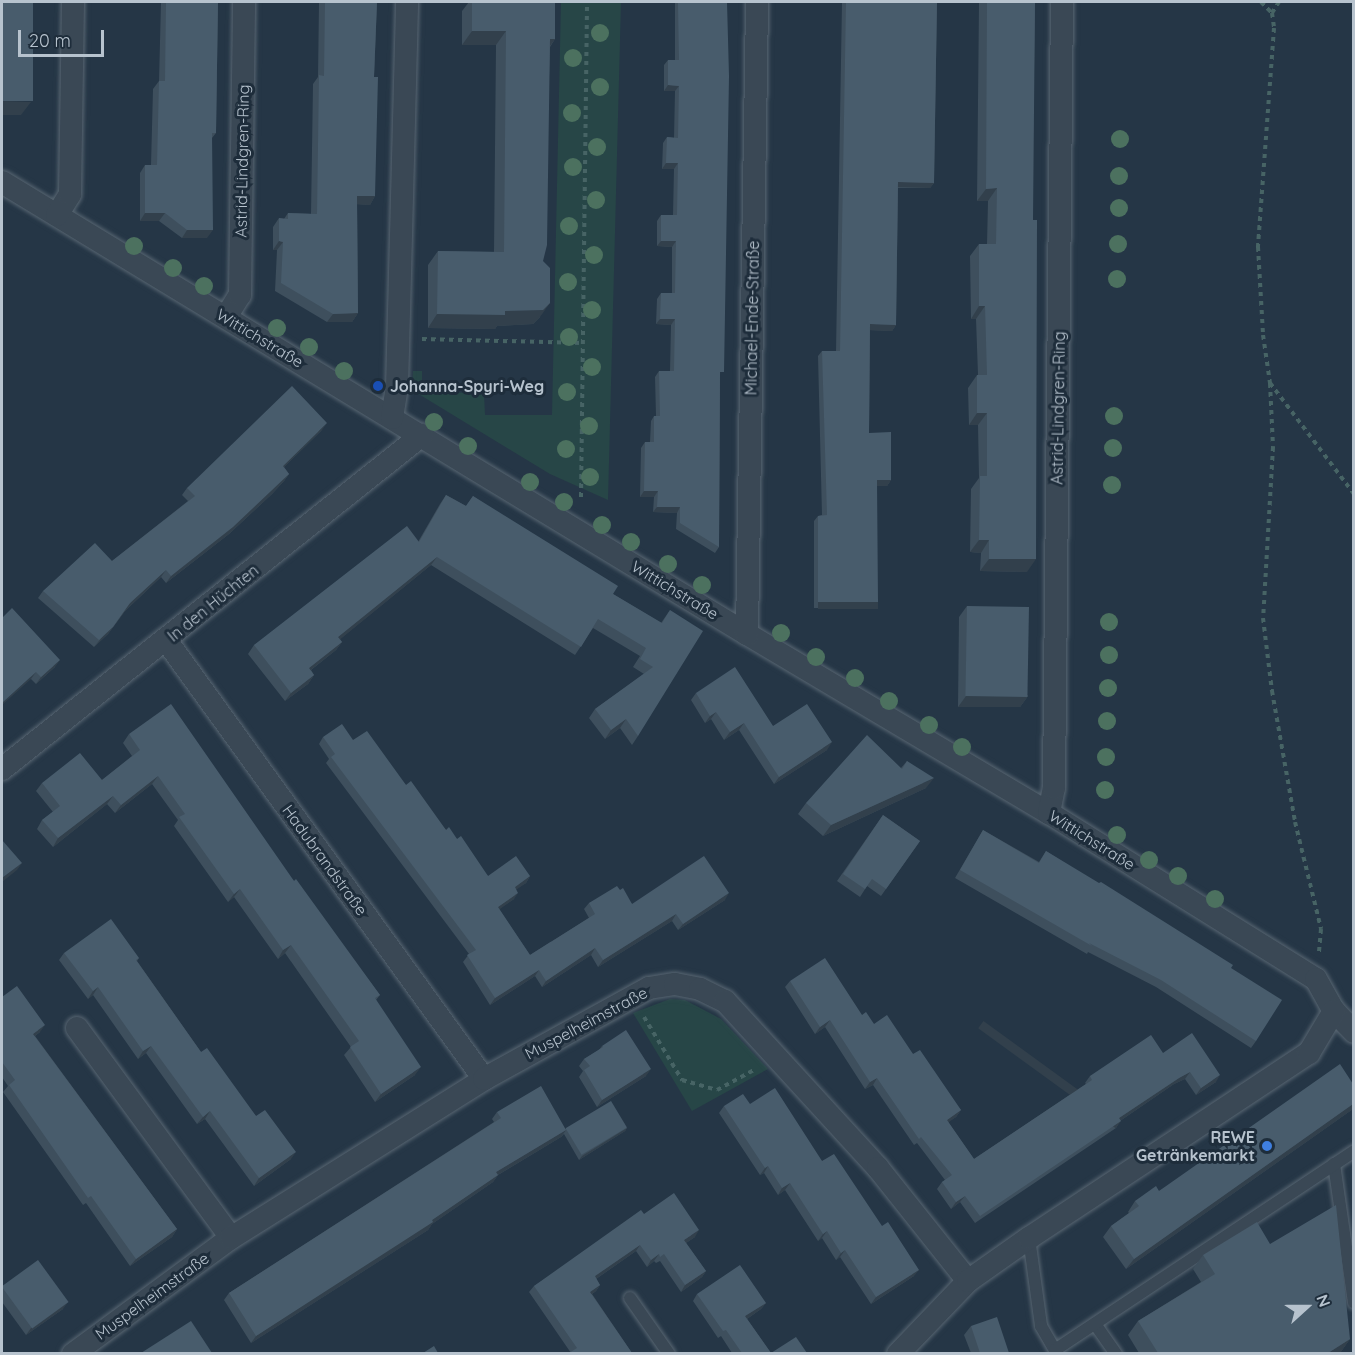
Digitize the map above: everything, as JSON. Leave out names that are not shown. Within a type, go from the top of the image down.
[{"type":"street","points":[[57,215],[70,194],[72,2]]},
{"type":"street","name":"Astrid-Lindgren-Ring","points":[[226,317],[240,295],[244,2]]},
{"type":"street","points":[[392,418],[398,338],[407,2]]},
{"type":"street","name":"Michael-Ende-Straße","points":[[747,634],[757,2]]},
{"type":"street","name":"Astrid-Lindgren-Ring","points":[[1048,813],[1054,788],[1062,2]]},
{"type":"street","name":"Wittichstraße","points":[[2,182],[747,634],[1048,813],[1316,979],[1334,1011],[1353,1032]]},
{"type":"street","name":"In den Hüchten","points":[[2,769],[422,435]]},
{"type":"street","name":"Hadubrandstraße","points":[[166,640],[484,1079]]},
{"type":"street","name":"Muspelheimstraße","points":[[73,1353],[231,1238],[484,1079],[649,988],[675,984],[700,989],[725,1002],[878,1168],[968,1281]]},
{"type":"street","points":[[898,1353],[968,1281],[1029,1238],[1309,1053],[1334,1011]]},
{"type":"street","points":[[77,1028],[231,1238]]},
{"type":"lane","points":[[1029,1238],[1041,1326],[1056,1352],[1353,1151]]},
{"type":"lane","points":[[1334,1164],[1353,1303]]},
{"type":"lane","points":[[630,1298],[669,1353]]},
{"type":"lane","points":[[1095,1324],[1116,1353]]},
{"type":"path","points":[[581,497],[587,2]]},
{"type":"path","points":[[1261,2],[1272,14]]},
{"type":"path","points":[[1279,2],[1272,14],[1273,48],[1258,247],[1273,447],[1263,618],[1272,691],[1295,822],[1320,929],[1319,953]]},
{"type":"path","points":[[398,338],[583,343]]},
{"type":"path","points":[[1270,383],[1353,494]]},
{"type":"path","points":[[632,997],[682,1080],[717,1090],[778,1057]]},
{"type":"green space","points":[[561,2],[621,2],[608,500],[550,474],[412,390],[413,371],[422,371],[422,392],[484,393],[485,415],[552,415]]},
{"type":"green space","points":[[670,999],[685,1000],[721,1019],[768,1069],[692,1111],[633,1013]]},
{"type":"building","points":[[2,2],[33,2],[33,101],[2,101]]},
{"type":"building","points":[[166,2],[218,2],[216,133],[212,133],[213,230],[187,230],[165,213],[145,213],[145,165],[157,165],[159,81],[165,81]]},
{"type":"building","points":[[325,2],[377,2],[374,77],[378,77],[375,196],[357,196],[358,313],[333,314],[281,283],[283,242],[279,241],[279,218],[288,219],[288,213],[317,214],[319,75],[324,76]]},
{"type":"building","points":[[472,2],[555,2],[555,39],[550,39],[547,245],[543,261],[550,268],[550,303],[543,310],[505,311],[505,315],[437,314],[438,251],[504,252],[506,31],[472,31]]},
{"type":"building","points":[[678,2],[727,2],[729,76],[724,372],[720,372],[719,547],[680,523],[680,507],[657,507],[658,491],[644,491],[645,442],[654,442],[654,416],[660,416],[659,371],[674,371],[675,319],[660,319],[661,293],[675,293],[676,241],[661,241],[661,215],[677,215],[678,163],[666,163],[667,137],[678,138],[679,86],[668,85],[668,60],[679,60]]},
{"type":"building","points":[[846,2],[937,2],[934,183],[898,182],[896,325],[870,324],[869,433],[891,432],[891,480],[877,480],[878,602],[818,602],[818,516],[827,515],[822,351],[840,351]]},
{"type":"building","points":[[987,2],[1035,2],[1033,220],[1037,220],[1036,559],[989,559],[989,540],[979,540],[980,476],[987,476],[987,413],[977,413],[977,375],[987,375],[985,306],[979,306],[979,244],[996,244],[997,188],[986,189]]},
{"type":"building","points":[[292,386],[327,423],[283,466],[289,474],[233,527],[171,576],[166,570],[130,603],[113,627],[99,640],[43,591],[95,543],[112,561],[195,496],[187,488]]},
{"type":"building","points":[[446,495],[466,506],[473,496],[618,586],[613,594],[662,623],[670,610],[703,631],[638,736],[626,719],[611,730],[595,709],[653,667],[640,659],[646,648],[598,619],[581,647],[437,557],[338,637],[342,642],[309,668],[314,675],[291,693],[254,645],[407,526],[419,542]]},
{"type":"building","points":[[967,606],[1029,607],[1027,697],[965,696]]},
{"type":"building","points":[[12,608],[60,660],[41,677],[36,672],[2,703],[2,618]]},
{"type":"building","points":[[735,667],[773,726],[807,704],[832,742],[779,777],[744,723],[730,732],[716,712],[710,716],[696,693]]},
{"type":"building","points":[[171,704],[294,881],[296,879],[380,995],[375,998],[421,1067],[381,1094],[350,1047],[359,1041],[291,945],[283,950],[240,889],[234,894],[179,817],[185,814],[158,776],[121,805],[113,796],[58,838],[42,820],[60,806],[42,783],[80,753],[102,780],[140,750],[129,734]]},
{"type":"building","points":[[342,724],[353,740],[367,731],[406,785],[411,781],[446,830],[449,827],[457,839],[461,836],[488,876],[516,856],[530,876],[515,887],[518,893],[498,907],[530,955],[595,914],[589,903],[617,886],[620,890],[623,888],[632,904],[704,856],[729,893],[683,924],[676,914],[603,960],[595,948],[546,981],[539,970],[495,998],[467,955],[476,950],[331,757],[335,754],[323,737]]},
{"type":"building","points":[[867,735],[902,769],[907,761],[934,778],[831,825],[806,803]]},
{"type":"building","points":[[883,815],[920,841],[886,889],[872,879],[865,889],[843,874]]},
{"type":"building","points":[[983,830],[1039,863],[1046,851],[1099,883],[1101,882],[1233,965],[1231,968],[1282,1000],[1256,1041],[1161,980],[1089,943],[1092,946],[960,870]]},
{"type":"building","points":[[2,840],[22,863],[2,878]]},
{"type":"building","points":[[111,919],[139,958],[136,960],[201,1052],[207,1048],[256,1116],[265,1110],[296,1152],[259,1178],[210,1111],[203,1117],[151,1046],[143,1051],[98,987],[93,991],[64,953]]},
{"type":"building","points":[[825,958],[862,1015],[866,1012],[874,1024],[887,1015],[913,1054],[920,1050],[961,1110],[947,1120],[974,1159],[1092,1080],[1090,1076],[1151,1035],[1163,1053],[1192,1033],[1220,1075],[1201,1088],[1190,1072],[1179,1078],[1119,1118],[1121,1121],[980,1216],[965,1196],[956,1202],[942,1182],[952,1175],[921,1137],[919,1139],[877,1078],[870,1082],[830,1020],[820,1027],[790,981]]},
{"type":"building","points":[[17,986],[45,1025],[33,1034],[177,1229],[136,1259],[91,1196],[88,1198],[9,1085],[15,1080],[2,1062],[2,997]]},
{"type":"building","points":[[626,1030],[651,1069],[602,1100],[584,1070],[590,1066],[584,1059]]},
{"type":"building","points":[[1340,1064],[1353,1084],[1353,1104],[1134,1259],[1111,1226],[1139,1206],[1135,1201],[1156,1186],[1159,1191]]},
{"type":"building","points":[[541,1086],[566,1130],[496,1172],[498,1175],[432,1220],[433,1222],[256,1336],[229,1293],[501,1118],[497,1112]]},
{"type":"building","points":[[775,1088],[822,1161],[834,1154],[882,1226],[888,1222],[919,1270],[876,1297],[845,1250],[841,1253],[827,1231],[823,1234],[790,1183],[782,1188],[768,1166],[765,1168],[724,1106],[743,1094],[750,1104]]},
{"type":"building","points":[[611,1101],[627,1128],[582,1155],[566,1128]]},
{"type":"building","points":[[674,1193],[699,1230],[684,1240],[706,1271],[685,1285],[664,1254],[660,1257],[659,1254],[651,1260],[640,1245],[595,1276],[600,1285],[590,1292],[632,1353],[569,1353],[577,1348],[534,1286],[641,1210],[644,1214]]},
{"type":"building","points":[[1336,1205],[1350,1339],[1328,1353],[1158,1353],[1138,1321],[1215,1274],[1203,1255],[1257,1222],[1270,1244]]},
{"type":"building","points":[[38,1260],[69,1302],[32,1329],[2,1286]]},
{"type":"building","points":[[740,1265],[766,1303],[745,1316],[771,1353],[742,1353],[697,1294]]},
{"type":"building","points":[[997,1317],[1009,1353],[980,1353],[971,1326]]},
{"type":"building","points":[[191,1321],[212,1353],[141,1353]]},
{"type":"building","points":[[796,1337],[807,1353],[771,1353]]},
{"type":"building","points":[[434,1346],[438,1353],[423,1353]]},
{"type":"place","name":"Johanna-Spyri-Weg","points":[[378,386]]},
{"type":"place","name":"REWE Getränkemarkt","points":[[1267,1146]]}]
